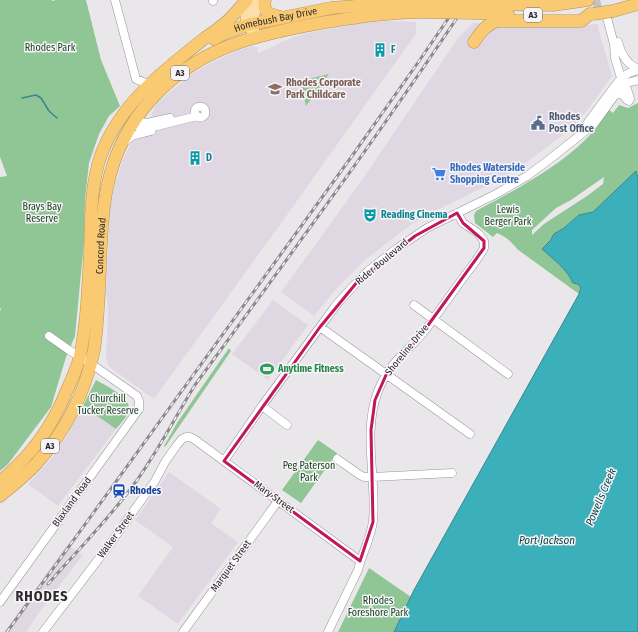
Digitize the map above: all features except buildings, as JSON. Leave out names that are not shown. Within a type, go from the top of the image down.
[{"type":"highway","points":[[185,54],[226,23],[247,0]]},
{"type":"highway","points":[[265,0],[264,7],[268,12],[272,15],[281,17]]},
{"type":"highway","points":[[492,5],[504,0]]},
{"type":"highway","name":"Homebush Bay Drive","points":[[477,9],[492,5],[553,5],[588,0]]},
{"type":"highway","name":"Homebush Bay Drive","points":[[185,54],[225,33],[250,24],[308,12],[350,6],[391,4],[428,8],[477,9],[538,15],[601,15],[638,4]]},
{"type":"highway","name":"Homebush Bay Drive","points":[[256,37],[313,24],[428,8]]},
{"type":"highway","points":[[474,42],[487,26],[498,21],[581,21],[601,15]]},
{"type":"highway","name":"Concord Road","points":[[0,496],[35,465],[61,432],[78,401],[85,383],[96,334],[104,201],[111,170],[121,145],[134,121],[164,86],[184,70],[219,51],[256,37]]},
{"type":"highway","name":"Concord Road","points":[[0,482],[31,452],[52,422],[67,390],[80,356],[86,307],[93,188],[102,155],[114,127],[132,102],[185,54]]},
{"type":"highway","points":[[124,113],[134,121]]},
{"type":"main road","points":[[251,0],[245,19],[250,24],[256,37]]},
{"type":"main road","points":[[250,24],[261,0]]},
{"type":"street","points":[[115,0],[136,79],[150,85]]},
{"type":"street","points":[[601,15],[614,44],[615,58],[622,81],[627,88],[629,100],[621,94],[614,96]]},
{"type":"street","points":[[601,15],[613,25],[622,55],[629,64],[638,70]]},
{"type":"street","points":[[622,81],[626,74],[638,70]]},
{"type":"street","points":[[622,81],[638,80]]},
{"type":"street","name":"Rider Boulevard","points":[[224,461],[320,326],[337,304],[358,281],[382,260],[427,228],[511,186],[550,159],[594,124],[614,96],[622,81]]},
{"type":"street","name":"Rider Boulevard","points":[[576,139],[622,81]]},
{"type":"street","points":[[147,104],[147,113],[152,118],[158,120]]},
{"type":"street","points":[[196,114],[149,128],[140,128],[134,121],[144,123],[196,114]]},
{"type":"street","points":[[121,145],[126,139],[132,136],[161,129],[176,121]]},
{"type":"street","name":"Shoreline Drive","points":[[328,632],[357,572],[370,537],[373,522],[373,504],[370,450],[372,415],[378,392],[392,366],[413,344],[433,319],[484,248],[484,240],[481,236],[463,223],[457,213]]},
{"type":"street","points":[[414,305],[508,374]]},
{"type":"street","points":[[320,326],[386,375],[470,434]]},
{"type":"street","points":[[49,336],[90,363]]},
{"type":"street","name":"Blaxland Road","points":[[0,602],[139,409],[139,401],[137,396],[90,363]]},
{"type":"street","points":[[262,406],[287,425]]},
{"type":"street","name":"Mary Street","points":[[186,437],[192,438],[360,561]]},
{"type":"street","name":"Walker Street","points":[[43,632],[155,481],[165,462],[177,445],[186,437]]},
{"type":"street","points":[[337,459],[362,476],[372,478],[452,473]]},
{"type":"street","name":"Marquet Street","points":[[183,632],[278,501]]},
{"type":"street","name":"Shoreline Drive","points":[[323,632],[354,568],[360,561]]},
{"type":"highlighted area","points":[[457,213],[463,223],[484,241],[484,248],[421,335],[386,375],[375,400],[371,430],[373,522],[360,561],[224,461],[320,327],[358,281],[415,236]]},
{"type":"shaded area","points":[[391,21],[416,22],[416,34],[154,399],[111,368],[108,365],[106,357],[108,310],[106,294],[110,208],[121,165],[132,141],[144,138],[154,108],[158,102],[192,74],[234,52],[252,46],[257,47],[258,53],[303,34],[363,23]]},
{"type":"shaded area","name":"Rhodes Waterside Shopping Centre","points":[[473,23],[598,24],[612,76],[586,112],[572,128],[530,160],[500,179],[437,210],[415,222],[397,235],[364,261],[336,289],[314,316],[281,292],[364,177],[458,38]]},
{"type":"shaded area","points":[[273,300],[308,325],[268,380],[232,354]]},
{"type":"shaded area","points":[[83,406],[116,429],[58,506],[28,484],[55,454]]},
{"type":"shaded area","points":[[169,472],[221,509],[211,523],[238,542],[178,624],[138,596],[173,547],[135,520]]},
{"type":"shaded area","points":[[67,545],[83,555],[26,632],[4,632]]},
{"type":"green space","points":[[0,0],[86,0],[101,60],[120,106],[109,116],[99,134],[89,163],[85,199],[84,242],[75,336],[66,357],[51,407],[8,464],[0,471],[0,177],[7,176],[0,157]]},
{"type":"green space","points":[[329,74],[306,106],[300,81]]},
{"type":"green space","name":"Lewis Berger Park","points":[[638,103],[638,179],[636,172],[593,212],[579,215],[564,228],[554,234],[550,241],[542,249],[555,260],[573,283],[578,284],[581,288],[579,294],[517,249],[506,238],[497,233],[493,237],[475,223],[474,215],[476,211],[505,196],[548,170],[574,150],[589,136],[609,110],[613,113],[619,105],[628,108]],"holes":[[[604,177],[603,184],[544,224],[532,235],[532,230],[556,208],[571,200]]]},
{"type":"green space","points":[[229,348],[231,351],[165,447],[164,446],[177,423]]},
{"type":"green space","name":"Churchill Tucker Reserve","points":[[96,380],[117,392],[127,401],[129,411],[116,429],[83,406]]},
{"type":"green space","name":"Peg Paterson Park","points":[[318,440],[337,453],[301,503],[282,490]]},
{"type":"green space","name":"Rhodes Foreshore Park","points":[[369,568],[411,597],[394,632],[338,632]]},
{"type":"water","name":"Port Jackson","points":[[636,171],[638,179],[638,632],[394,632],[414,590],[579,294],[581,288],[578,284],[573,283],[555,260],[542,249],[550,241],[554,234],[564,228],[579,215],[593,212]]},
{"type":"waterway","points":[[22,98],[36,95],[41,98],[49,111],[57,118]]},
{"type":"tunnel","points":[[596,0],[601,19]]},
{"type":"railway","points":[[7,632],[352,156],[461,0]]},
{"type":"railway","points":[[48,584],[102,524],[141,475],[195,385],[369,146],[469,0]]},
{"type":"place","name":"F","points":[[380,50]]},
{"type":"place","name":"Rhodes Corporate Park Childcare","points":[[275,89]]},
{"type":"place","name":"Rhodes Post Office","points":[[538,123]]},
{"type":"place","name":"D","points":[[195,158]]},
{"type":"place","name":"Rhodes Waterside Shopping Centre","points":[[439,174]]},
{"type":"place","name":"Reading Cinema","points":[[370,215]]},
{"type":"place","name":"Anytime Fitness","points":[[267,369]]},
{"type":"place","name":"Rhodes","points":[[119,491]]},
{"type":"district","name":"RHODES","points":[[42,596]]},
{"type":"park label","name":"Rhodes Park","points":[[50,48]]},
{"type":"park label","name":"Brays Bay Reserve","points":[[42,212]]},
{"type":"water label","name":"Powells Creek","points":[[601,497]]}]
